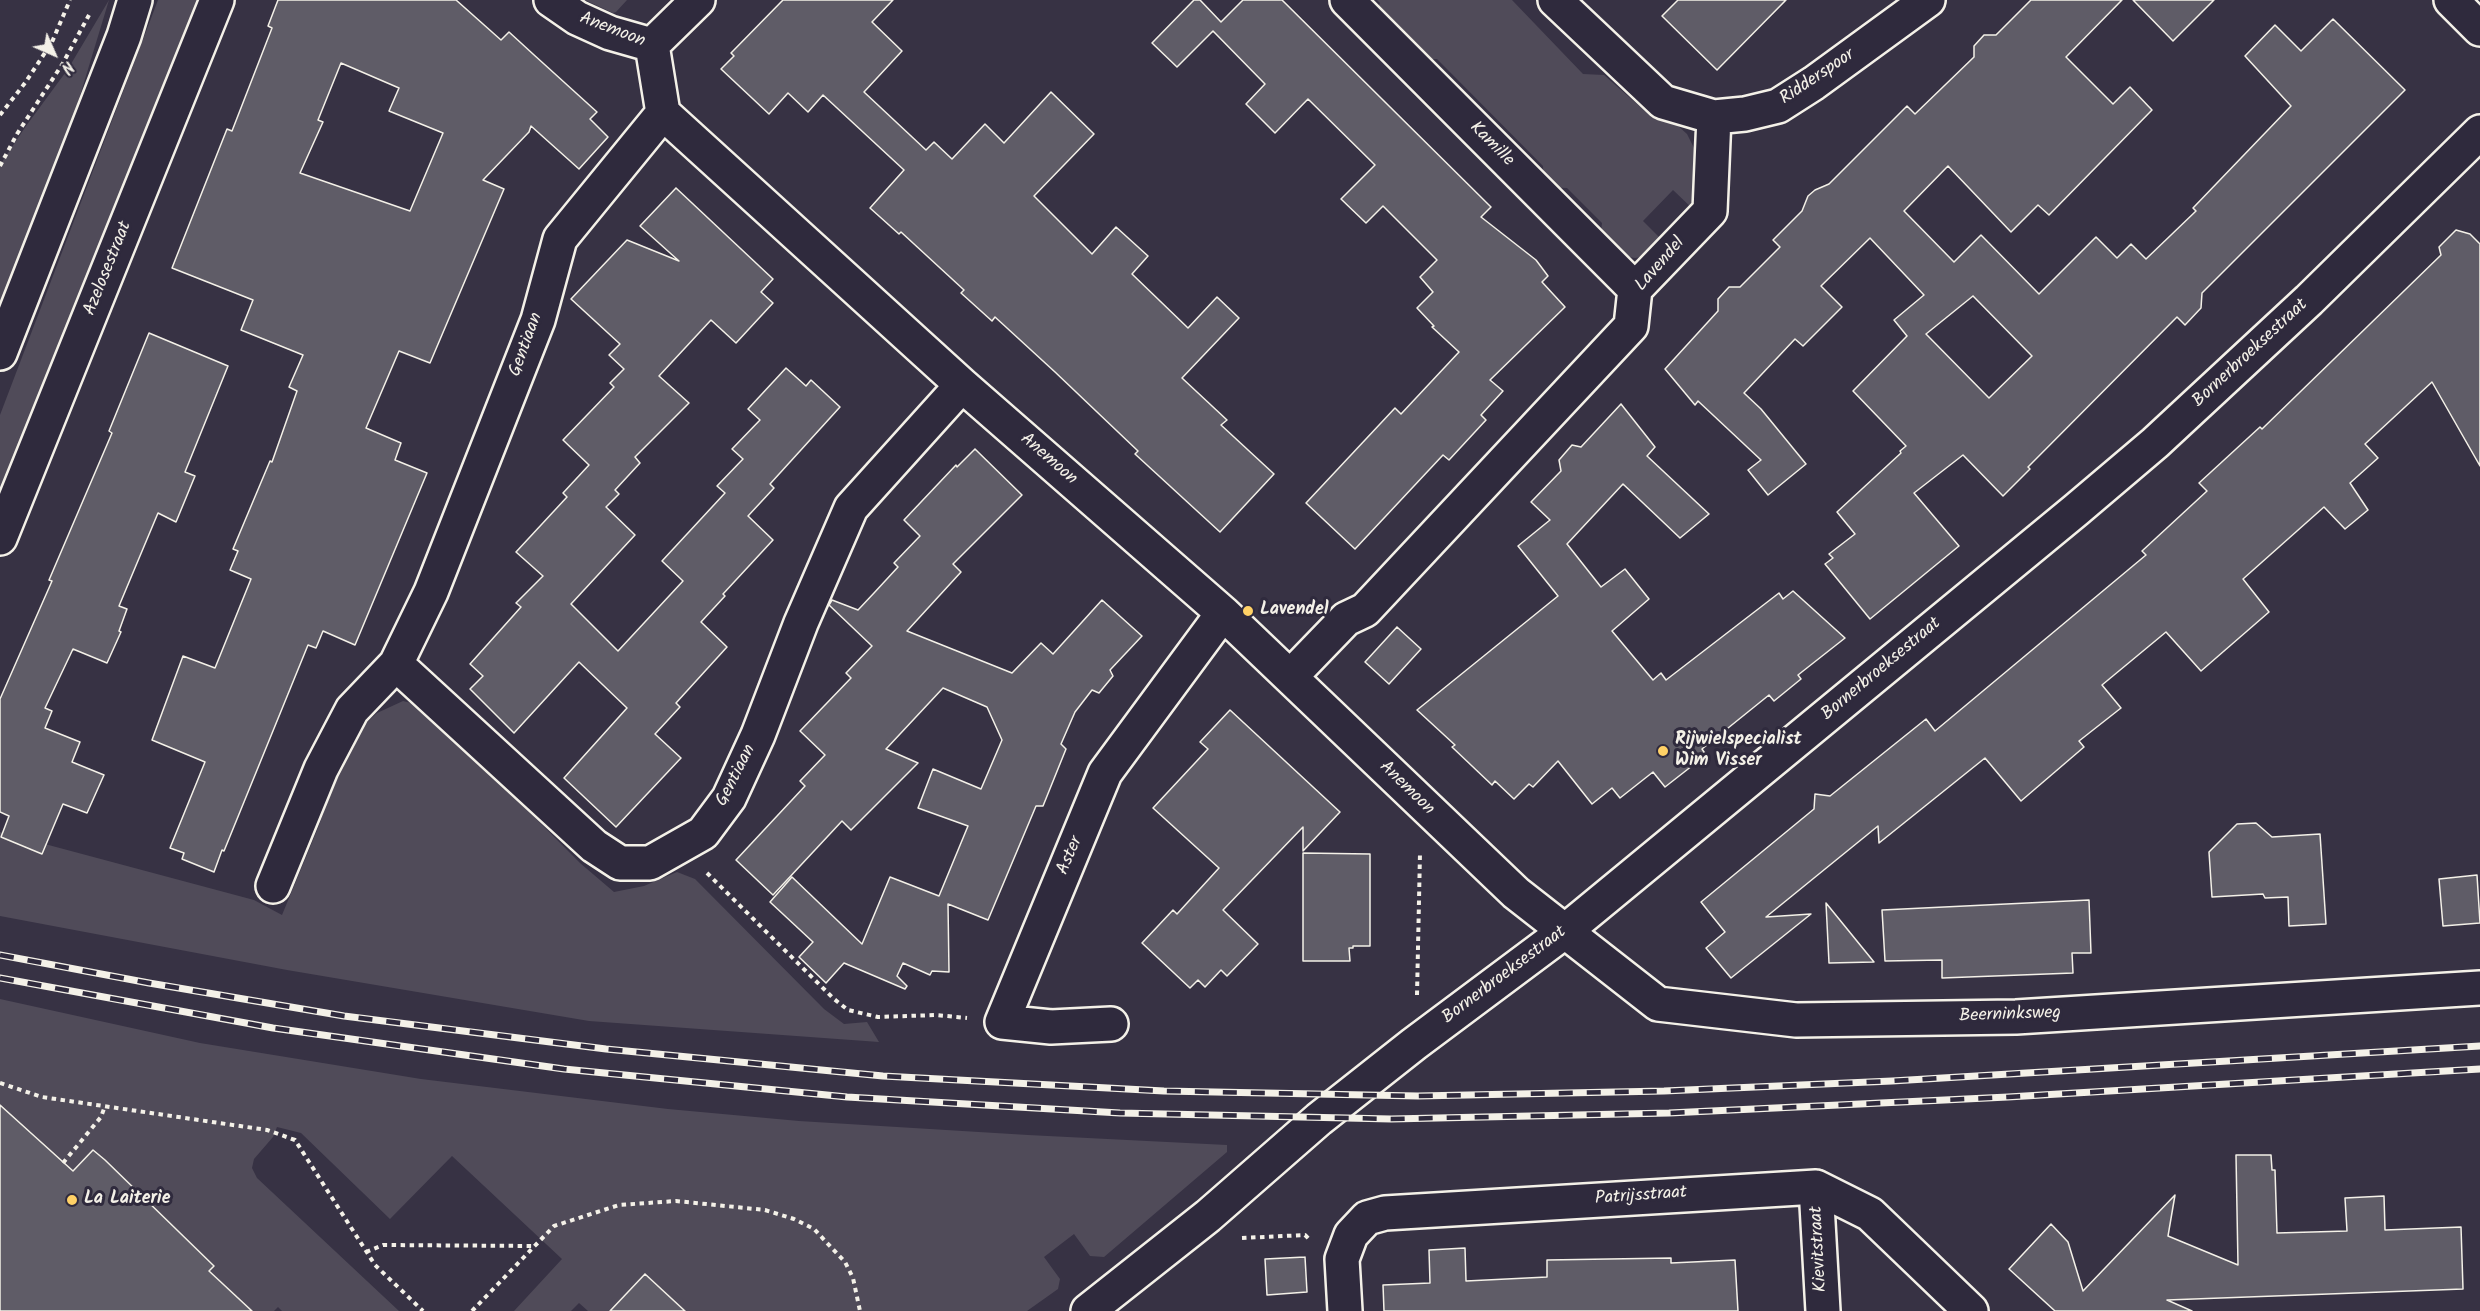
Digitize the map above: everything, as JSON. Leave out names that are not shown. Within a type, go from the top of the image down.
[{"type":"street","points":[[0,353],[124,36],[135,0]]},
{"type":"street","name":"Azelosestraat","points":[[0,538],[217,0]]},
{"type":"street","name":"Anemoon","points":[[551,0],[577,18],[610,33],[652,45],[663,113],[962,385],[1223,613],[1421,805],[1516,893],[1564,932]]},
{"type":"street","points":[[652,45],[698,0]]},
{"type":"street","name":"Kamille","points":[[1347,0],[1635,289]]},
{"type":"street","name":"Ridderspoor","points":[[1555,0],[1663,102],[1714,117],[1745,114],[1778,106],[1814,83],[1928,0]]},
{"type":"street","points":[[2451,0],[2480,29]]},
{"type":"street","name":"Gentiaan","points":[[273,886],[321,769],[352,710],[396,664],[431,592],[538,320],[560,239],[663,113]]},
{"type":"street","name":"Lavendel","points":[[1290,677],[1346,619],[1365,610],[1631,326],[1635,289],[1710,211],[1714,117]]},
{"type":"street","name":"Bornerbroeksestraat","points":[[1088,1311],[1208,1216],[1319,1119],[1414,1044],[1564,932],[2155,443],[2309,300],[2480,132]]},
{"type":"street","name":"Gentiaan","points":[[396,664],[594,846],[620,863],[650,863],[704,833],[729,798],[758,735],[801,623],[851,508],[962,385]]},
{"type":"street","name":"Aster","points":[[1002,1022],[1105,773],[1223,613]]},
{"type":"street","name":"Beerninksweg","points":[[1564,932],[1658,1004],[1796,1020],[2016,1017],[2480,988]]},
{"type":"street","points":[[1002,1022],[1051,1027],[1111,1023]]},
{"type":"street","points":[[1816,1187],[1870,1214],[1971,1311]]},
{"type":"street","name":"Patrijsstraat","points":[[1345,1311],[1342,1259],[1351,1235],[1367,1218],[1385,1213],[1816,1187]]},
{"type":"street","name":"Kievitstraat","points":[[1816,1187],[1823,1311]]},
{"type":"path","points":[[0,115],[52,42],[70,0]]},
{"type":"path","points":[[0,166],[17,134],[76,41],[91,6]]},
{"type":"path","points":[[1414,1044],[1420,955],[1421,805]]},
{"type":"path","points":[[681,847],[834,999],[848,1010],[878,1017],[936,1015],[1002,1022]]},
{"type":"path","points":[[0,1083],[42,1097],[267,1130],[295,1140],[375,1265],[423,1311]]},
{"type":"path","points":[[63,1163],[101,1117],[105,1106]]},
{"type":"path","points":[[472,1311],[554,1226],[599,1210],[629,1203],[676,1201],[765,1210],[794,1219],[814,1229],[844,1262],[853,1278],[860,1311]]},
{"type":"path","points":[[1208,1216],[1240,1238],[1305,1235],[1327,1254],[1344,1256]]},
{"type":"path","points":[[366,1252],[383,1245],[534,1246]]},
{"type":"shaded area","points":[[109,0],[72,122],[0,319],[0,165],[68,69]]},
{"type":"shaded area","points":[[158,0],[206,0],[0,504],[0,415]]},
{"type":"shaded area","points":[[585,0],[627,0],[613,13]]},
{"type":"shaded area","points":[[1377,0],[1512,0],[1583,74],[1604,75],[1645,111],[1676,124],[1687,134],[1695,150],[1698,174],[1694,210],[1673,190],[1643,221],[1665,243],[1646,256],[1635,258],[1623,256],[1600,241],[1602,223],[1567,188],[1544,187],[1543,166],[1437,59],[1417,59],[1374,15],[1380,3]]},
{"type":"shaded area","points":[[403,701],[424,706],[580,863],[614,892],[644,886],[677,872],[695,879],[824,1009],[844,1024],[867,1022],[879,1042],[589,1021],[287,970],[0,916],[0,832],[254,900],[282,915],[335,781],[361,728],[377,713]]},
{"type":"shaded area","points":[[0,999],[200,1043],[421,1079],[668,1109],[799,1121],[1227,1145],[1227,1152],[1104,1257],[1090,1256],[1074,1234],[1044,1257],[1060,1279],[1058,1289],[1027,1311],[685,1311],[645,1274],[610,1311],[588,1311],[579,1303],[571,1311],[514,1311],[562,1259],[452,1156],[390,1219],[301,1133],[277,1127],[273,1137],[254,1159],[252,1168],[257,1178],[399,1311],[282,1311],[278,1307],[274,1311],[252,1311],[209,1271],[214,1265],[92,1151],[72,1172],[30,1131],[28,1132],[0,1115]]},
{"type":"building","points":[[278,0],[456,0],[501,40],[509,32],[597,112],[590,119],[608,137],[579,169],[531,126],[529,132],[483,180],[504,189],[430,363],[399,351],[366,428],[401,443],[395,460],[427,473],[355,645],[323,631],[316,648],[308,645],[214,872],[182,859],[184,853],[170,848],[205,762],[152,740],[183,656],[215,668],[251,579],[230,570],[238,551],[233,549],[270,461],[272,462],[297,391],[289,387],[303,355],[241,330],[253,300],[172,268],[227,129],[232,131],[272,28],[268,26]],"holes":[[[341,63],[399,88],[389,111],[443,133],[410,211],[300,173],[323,122],[318,120]]]},
{"type":"building","points":[[783,0],[893,0],[872,22],[902,51],[864,92],[926,150],[934,142],[952,159],[985,124],[1004,143],[1051,92],[1094,134],[1034,196],[1092,254],[1116,227],[1148,256],[1132,274],[1188,328],[1217,297],[1239,318],[1182,378],[1227,420],[1221,425],[1274,474],[1220,532],[1135,454],[1138,451],[1055,372],[995,317],[992,321],[961,293],[964,290],[901,232],[899,234],[870,208],[904,170],[823,95],[808,112],[788,93],[769,114],[721,69],[734,56],[731,53]]},
{"type":"building","points":[[1194,0],[1200,0],[1221,22],[1243,0],[1282,0],[1491,207],[1481,217],[1536,260],[1548,276],[1542,282],[1565,307],[1490,380],[1503,391],[1481,415],[1486,420],[1449,460],[1443,455],[1355,549],[1306,503],[1395,408],[1401,414],[1459,352],[1432,327],[1434,326],[1417,308],[1433,292],[1420,277],[1437,260],[1383,206],[1366,223],[1341,199],[1375,165],[1308,99],[1275,133],[1246,104],[1265,84],[1213,31],[1177,67],[1152,43]]},
{"type":"building","points":[[1678,0],[1786,0],[1717,70],[1662,16]]},
{"type":"building","points":[[2031,0],[2122,0],[2066,57],[2113,104],[2130,87],[2152,110],[2049,215],[2038,205],[2011,232],[1948,166],[1904,211],[1954,262],[1981,235],[2039,294],[2096,237],[2117,258],[2131,244],[2146,259],[2196,211],[2193,208],[2291,106],[2245,56],[2275,25],[2301,51],[2333,19],[2405,90],[2202,293],[2201,308],[2185,325],[2177,317],[2028,467],[2030,469],[2003,496],[1963,455],[1914,493],[1959,546],[1870,619],[1825,564],[1833,558],[1829,554],[1855,534],[1837,512],[1906,446],[1853,391],[1907,336],[1894,320],[1924,295],[1870,238],[1821,286],[1842,307],[1803,346],[1795,339],[1744,393],[1761,409],[1806,464],[1768,495],[1748,470],[1761,460],[1698,401],[1695,405],[1665,369],[1718,311],[1718,299],[1729,287],[1740,287],[1780,247],[1773,240],[1802,211],[1808,196],[1829,184],[1907,106],[1915,114],[1974,57],[1974,46],[1984,35],[1996,35]],"holes":[[[1973,296],[2032,356],[1989,398],[1926,334]]]},
{"type":"building","points":[[2133,0],[2214,0],[2173,41]]},
{"type":"building","points":[[676,188],[773,279],[761,292],[773,303],[736,343],[711,320],[659,376],[689,403],[635,457],[640,463],[615,490],[619,494],[606,507],[635,535],[571,604],[618,651],[683,581],[662,561],[725,493],[717,486],[743,459],[732,449],[760,420],[748,409],[786,368],[806,386],[811,380],[840,407],[770,484],[774,488],[748,516],[773,540],[723,594],[725,596],[701,622],[727,647],[676,703],[680,707],[655,734],[681,758],[616,827],[564,778],[627,708],[579,662],[514,733],[470,689],[483,676],[470,664],[521,607],[516,603],[543,576],[516,552],[567,497],[563,493],[589,465],[563,440],[614,387],[610,383],[624,369],[609,355],[620,344],[571,299],[627,240],[679,261],[640,226]]},
{"type":"building","points":[[2456,230],[2470,234],[2480,244],[2480,466],[2432,382],[2365,444],[2378,458],[2350,483],[2368,510],[2345,529],[2324,507],[2243,579],[2269,612],[2201,671],[2166,632],[2102,685],[2121,708],[2079,741],[2084,747],[2021,801],[1985,758],[1879,843],[1878,826],[1766,917],[1811,914],[1731,978],[1706,948],[1725,932],[1701,902],[1814,809],[1815,794],[1830,796],[1926,719],[1935,731],[2146,555],[2142,551],[2207,491],[2199,483],[2260,427],[2262,429],[2441,255],[2439,247]]},
{"type":"building","points":[[149,333],[228,366],[185,472],[195,476],[176,522],[158,513],[119,606],[127,609],[119,631],[121,632],[107,663],[73,649],[45,708],[52,711],[45,728],[80,742],[72,762],[104,775],[87,813],[63,804],[42,854],[1,837],[9,816],[0,812],[0,699],[52,581],[49,580],[112,433],[109,431]]},
{"type":"building","points":[[1621,404],[1655,447],[1647,456],[1709,514],[1680,538],[1623,484],[1567,544],[1601,587],[1625,569],[1649,599],[1612,631],[1653,680],[1661,673],[1666,680],[1779,593],[1783,599],[1793,591],[1845,638],[1798,675],[1801,679],[1774,701],[1769,695],[1702,749],[1706,755],[1665,787],[1653,772],[1620,798],[1612,788],[1592,804],[1558,761],[1533,787],[1529,784],[1514,799],[1495,781],[1492,785],[1452,747],[1455,745],[1417,710],[1558,596],[1518,546],[1550,520],[1531,502],[1561,471],[1559,460],[1572,445],[1581,447]]},
{"type":"building","points":[[975,449],[1022,495],[953,564],[961,572],[907,631],[1012,673],[1041,643],[1053,654],[1102,600],[1142,636],[1110,670],[1113,676],[1099,693],[1092,690],[1075,712],[1061,744],[1066,749],[1043,806],[1036,806],[988,920],[948,904],[949,972],[932,971],[930,975],[903,963],[897,976],[907,986],[905,989],[844,963],[826,983],[799,957],[813,942],[770,902],[792,877],[862,944],[890,877],[939,896],[968,826],[918,808],[933,769],[981,789],[1002,740],[987,707],[943,688],[886,749],[918,763],[851,830],[842,821],[773,895],[736,860],[805,786],[800,781],[825,755],[800,731],[851,678],[846,673],[872,646],[829,605],[832,600],[858,610],[874,593],[898,567],[894,563],[920,536],[904,520],[956,465],[957,467]]},
{"type":"building","points":[[1397,627],[1421,649],[1389,684],[1365,662]]},
{"type":"building","points":[[1230,710],[1340,812],[1303,851],[1303,827],[1223,910],[1258,944],[1227,976],[1221,970],[1205,987],[1198,980],[1190,988],[1142,943],[1173,910],[1177,914],[1219,868],[1153,808],[1208,749],[1200,742]]},
{"type":"building","points":[[2256,823],[2272,837],[2320,834],[2326,924],[2289,926],[2288,897],[2265,898],[2263,894],[2212,897],[2209,852],[2237,824]]},
{"type":"building","points":[[1303,853],[1370,854],[1370,946],[1349,948],[1350,961],[1303,961]]},
{"type":"building","points":[[2477,875],[2480,923],[2443,926],[2439,879]]},
{"type":"building","points":[[2089,900],[2091,953],[2072,953],[2073,973],[1942,978],[1942,960],[1885,961],[1882,910]]},
{"type":"building","points":[[1826,903],[1874,962],[1829,963]]},
{"type":"building","name":"La Laiterie","points":[[0,1105],[73,1171],[93,1150],[214,1266],[209,1271],[252,1311],[0,1311]]},
{"type":"building","points":[[2236,1155],[2271,1155],[2272,1170],[2275,1170],[2277,1233],[2347,1231],[2345,1198],[2384,1196],[2385,1230],[2461,1227],[2463,1289],[2167,1300],[2192,1311],[2055,1311],[2009,1269],[2051,1224],[2068,1242],[2083,1291],[2175,1195],[2168,1236],[2238,1265]]},
{"type":"building","points":[[1465,1248],[1466,1281],[1547,1277],[1547,1260],[1671,1258],[1671,1263],[1735,1260],[1738,1311],[1384,1311],[1383,1285],[1430,1283],[1429,1250]]},
{"type":"building","points":[[1305,1257],[1307,1292],[1267,1295],[1265,1259]]},
{"type":"building","points":[[645,1274],[685,1311],[610,1311]]},
{"type":"railway","points":[[0,955],[344,1016],[606,1049],[883,1076],[1164,1091],[1418,1096],[1664,1091],[1892,1081],[2480,1046]]},
{"type":"railway","points":[[0,978],[273,1028],[564,1069],[847,1097],[1120,1113],[1391,1119],[1669,1113],[2008,1097],[2480,1069]]},
{"type":"place","name":"Lavendel","points":[[1248,611]]},
{"type":"place","name":"Rijwielspecialist Wim Visser","points":[[1663,751]]},
{"type":"place","name":"La Laiterie","points":[[72,1200]]}]
